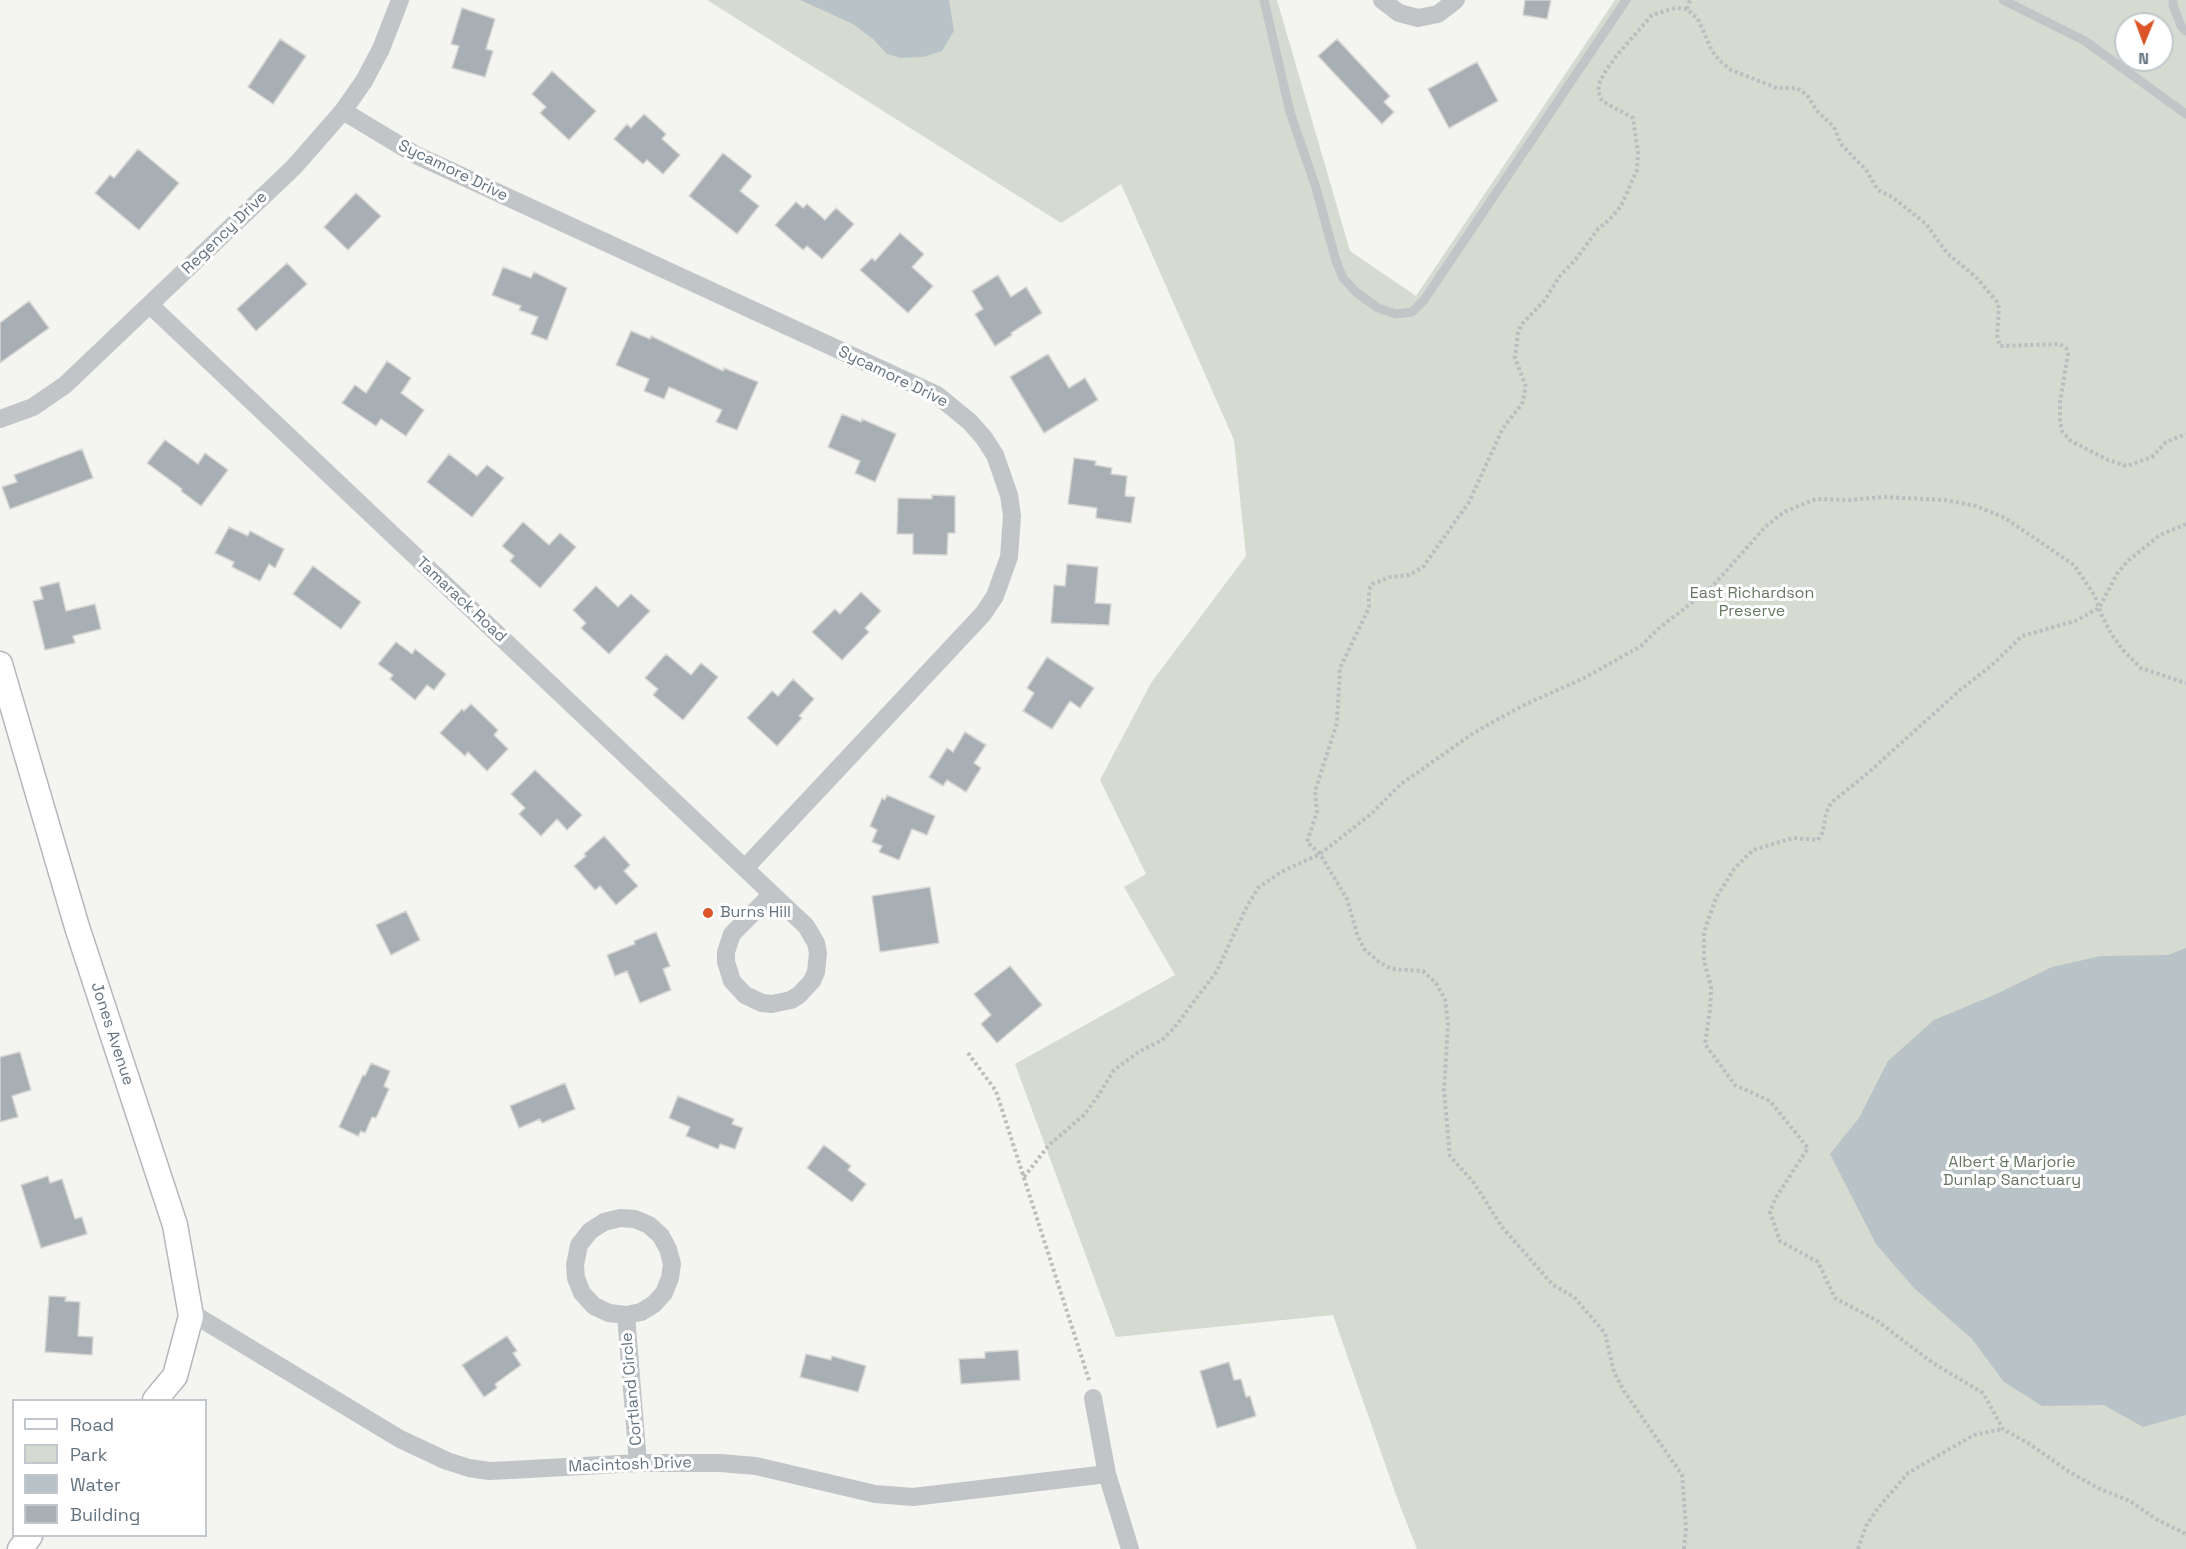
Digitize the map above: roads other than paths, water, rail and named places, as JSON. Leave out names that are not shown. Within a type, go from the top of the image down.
[{"type":"street","name":"Regency Drive","points":[[0,418],[33,407],[50,397],[80,372],[294,167],[343,111],[364,81],[381,49],[400,0]]},
{"type":"street","points":[[1382,0],[1399,13],[1418,18],[1438,14],[1456,0]]},
{"type":"street","name":"Sycamore Drive","points":[[343,111],[416,155],[938,396],[970,422],[995,455],[1009,495],[1012,536],[1003,577],[984,614],[745,868]]},
{"type":"street","name":"Tamarack Road","points":[[150,305],[745,868],[772,894],[812,934],[816,943],[818,962],[812,981],[800,995],[782,1003],[772,1004],[762,1003],[744,995],[732,981],[726,962],[728,943],[732,934],[772,894]]},
{"type":"street","name":"Jones Avenue","points":[[0,664],[76,927],[175,1226],[191,1316],[175,1376],[157,1399]]},
{"type":"street","name":"Cortland Circle","points":[[620,1218],[635,1219],[649,1226],[661,1236],[672,1264],[664,1293],[654,1304],[641,1312],[626,1315],[609,1313],[594,1306],[582,1293],[576,1278],[575,1261],[579,1245],[590,1231],[604,1222],[620,1218]]},
{"type":"street","name":"Macintosh Drive","points":[[190,1312],[400,1439],[447,1461],[489,1471],[638,1463],[720,1463],[756,1466],[875,1494],[913,1497],[1107,1474]]},
{"type":"street","name":"Cortland Circle","points":[[626,1315],[638,1463]]},
{"type":"street","points":[[1093,1398],[1107,1474],[1130,1549]]},
{"type":"street","points":[[20,1549],[29,1537]]},
{"type":"lane","points":[[1264,0],[1290,112],[1343,278],[1356,292],[1378,308],[1396,314],[1412,312],[1424,300],[1626,0]]},
{"type":"lane","points":[[2003,0],[2085,41],[2186,114]]},
{"type":"lane","points":[[2174,0],[2173,5],[2181,26],[2186,31]]},
{"type":"water","points":[[800,0],[949,0],[954,31],[942,51],[923,57],[901,58],[887,54],[873,39],[853,24]]},
{"type":"water","name":"Albert & Marjorie Dunlap Sanctuary","points":[[2186,948],[2186,1415],[2143,1427],[2104,1405],[2042,1406],[2004,1382],[1972,1339],[1914,1288],[1876,1244],[1830,1154],[1859,1118],[1888,1061],[1934,1020],[2052,967],[2101,956],[2168,955]]},
{"type":"place","name":"Burns Hill","points":[[708,913]]},
{"type":"park label","name":"East Richardson Preserve","points":[[1752,603]]}]
